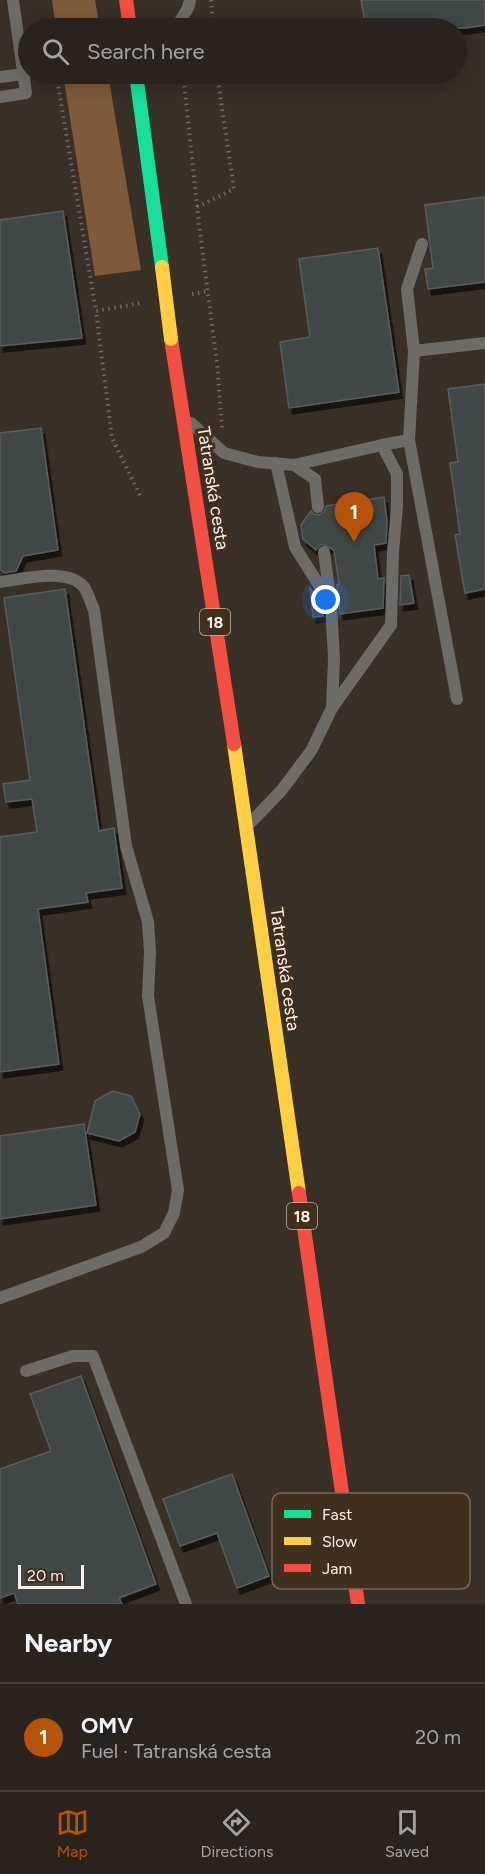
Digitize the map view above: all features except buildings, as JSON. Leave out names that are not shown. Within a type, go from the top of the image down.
[{"type":"main road","points":[[126,0],[129,18]]},
{"type":"main road","name":"18","points":[[138,84],[139,92]]},
{"type":"main road","name":"Tatranská cesta","points":[[139,92],[171,339],[246,827],[342,1493]]},
{"type":"main road","name":"Tatranská cesta","points":[[356,1589],[358,1604]]},
{"type":"lane","points":[[13,0],[18,34]]},
{"type":"lane","points":[[182,18],[190,0]]},
{"type":"lane","points":[[0,77],[18,75]]},
{"type":"lane","points":[[0,97],[26,93],[25,84]]},
{"type":"lane","points":[[139,92],[144,84]]},
{"type":"lane","points":[[422,244],[407,289],[414,351],[409,440],[457,699]]},
{"type":"lane","points":[[414,351],[485,343]]},
{"type":"lane","points":[[184,417],[224,453],[258,462],[294,465],[409,440]]},
{"type":"lane","points":[[246,827],[280,791],[311,751],[332,708],[391,625],[397,474],[382,445]]},
{"type":"lane","points":[[276,463],[295,547],[331,604]]},
{"type":"lane","points":[[294,465],[315,478],[318,507]]},
{"type":"lane","points":[[324,552],[331,604],[334,660],[332,708]]},
{"type":"lane","points":[[0,582],[46,576],[67,577],[83,586],[94,610],[126,846],[148,922],[150,952],[148,996],[178,1190],[174,1213],[164,1233],[141,1247],[0,1298]]},
{"type":"lane","points":[[26,1371],[73,1356],[93,1356],[186,1604]]},
{"type":"path","points":[[211,0],[212,18]]},
{"type":"path","points":[[58,84],[96,311],[112,438],[140,495]]},
{"type":"path","points":[[184,84],[217,363],[224,453]]},
{"type":"path","points":[[197,207],[234,189],[218,84]]},
{"type":"path","points":[[187,295],[209,291]]},
{"type":"path","points":[[96,311],[153,301]]},
{"type":"shaded area","points":[[52,0],[95,0],[98,18],[55,18]]},
{"type":"shaded area","points":[[65,84],[110,84],[141,270],[95,276]]},
{"type":"traffic: fast","points":[[137,84],[162,267]]},
{"type":"traffic: slow","points":[[162,267],[171,339]]},
{"type":"traffic: slow","points":[[234,744],[299,1193]]},
{"type":"traffic: jam","points":[[126,0],[129,18]]},
{"type":"traffic: jam","points":[[171,339],[234,744]]},
{"type":"traffic: jam","points":[[299,1193],[342,1493]]},
{"type":"traffic: jam","points":[[356,1589],[358,1604]]},
{"type":"place","name":"OMV","points":[[354,542]]}]
